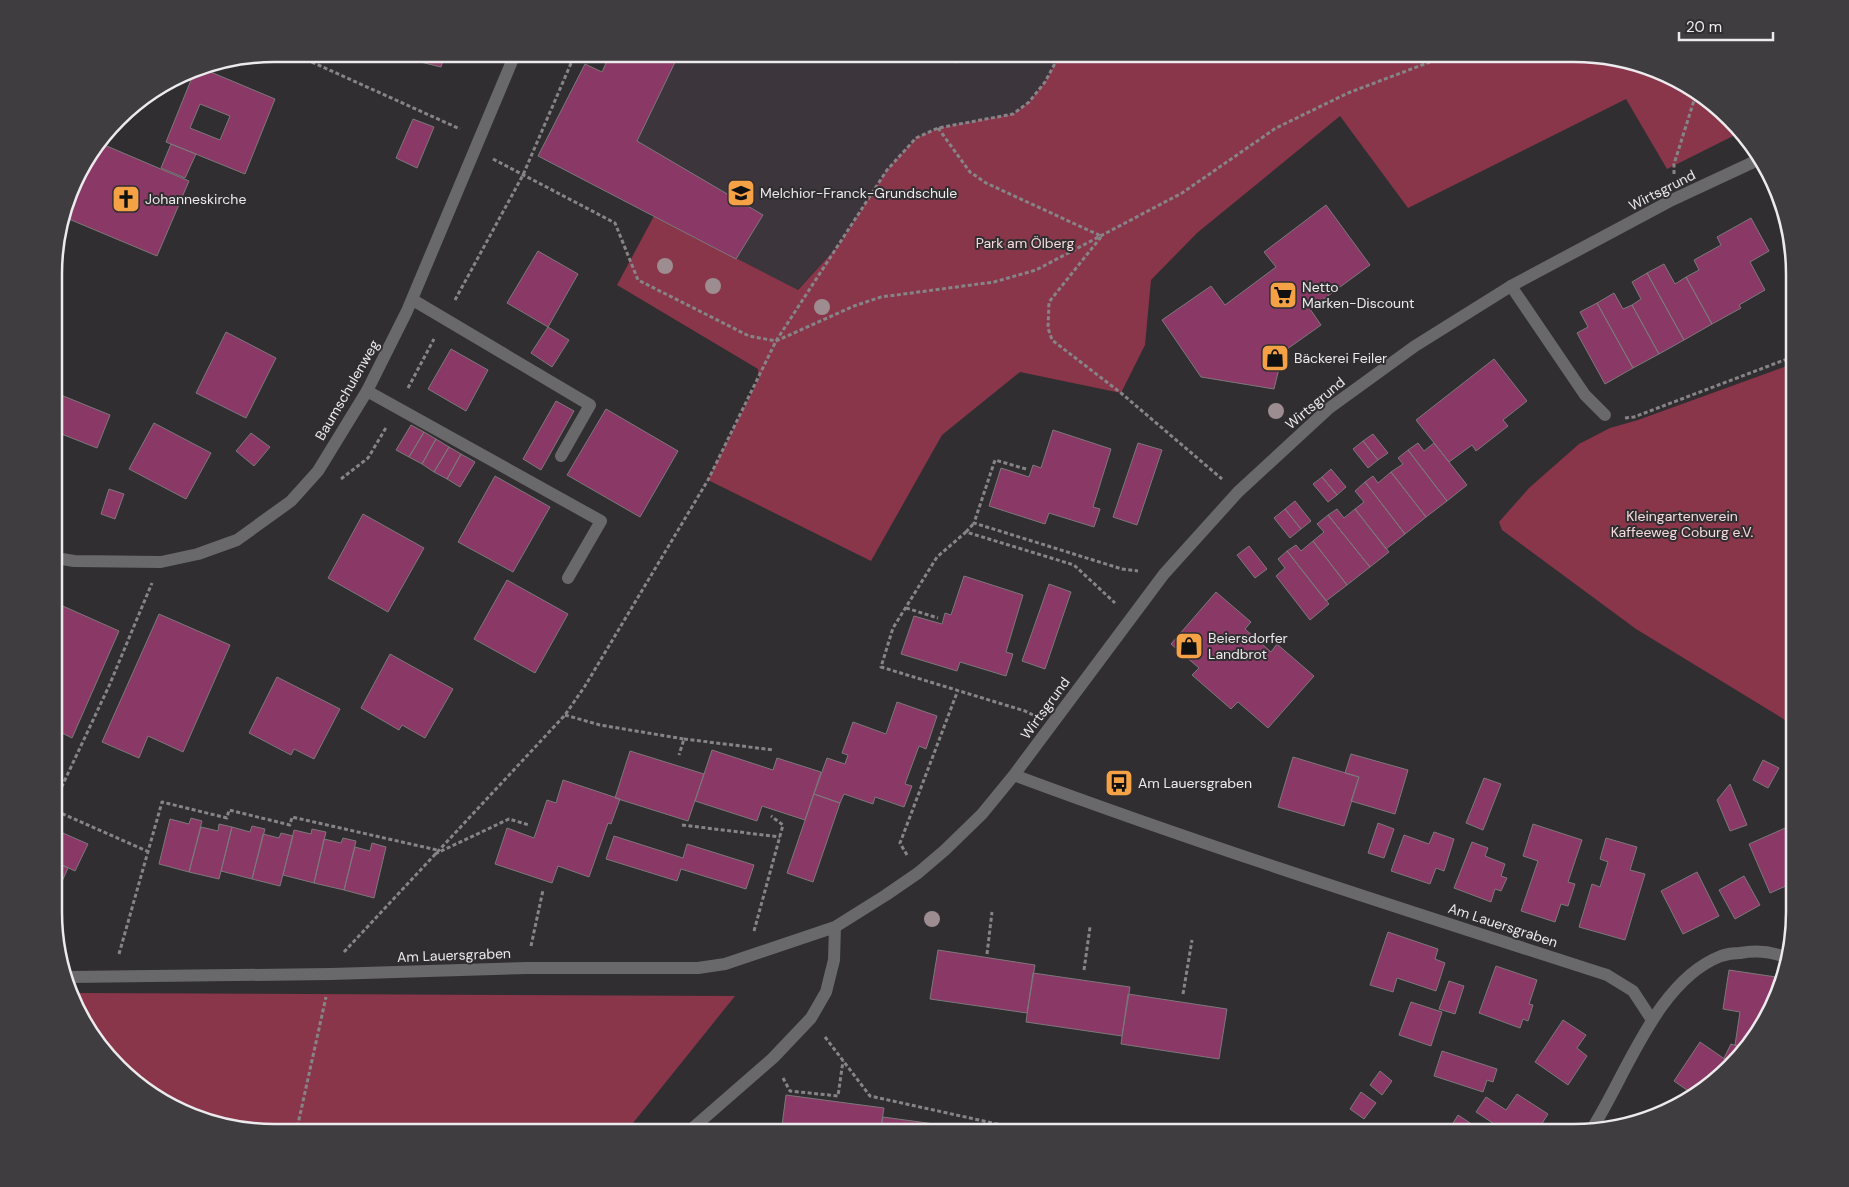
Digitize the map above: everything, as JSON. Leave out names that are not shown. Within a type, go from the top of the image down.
[{"type":"street","name":"Baumschulenweg","points":[[62,559],[74,562],[161,562],[198,554],[237,540],[292,501],[318,471],[367,391],[413,300],[512,62]]},
{"type":"street","name":"Wirtsgrund","points":[[1014,774],[1164,574],[1238,492],[1328,409],[1415,346],[1511,286],[1672,200],[1754,162]]},
{"type":"street","points":[[1511,286],[1585,395],[1605,416]]},
{"type":"street","points":[[413,300],[590,405],[561,456]]},
{"type":"street","points":[[367,391],[601,521],[568,578]]},
{"type":"street","name":"Am Lauersgraben","points":[[73,977],[331,974],[527,968],[698,968],[725,964],[834,927],[886,895],[918,873],[982,814],[1014,774],[1120,814],[1607,975],[1633,991],[1652,1020]]},
{"type":"street","points":[[696,1125],[772,1058],[811,1018],[826,992],[834,960],[834,927]]},
{"type":"street","points":[[1595,1124],[1652,1020],[1671,993],[1696,970],[1722,955],[1753,951],[1782,955]]},
{"type":"path","points":[[312,62],[437,118]]},
{"type":"path","points":[[398,408],[524,175],[572,62]]},
{"type":"path","points":[[331,974],[346,949],[565,715],[585,686],[708,480],[776,341],[887,170],[916,138],[938,128],[1013,114],[1029,102],[1045,82],[1056,62]]},
{"type":"path","points":[[475,149],[615,223],[638,280],[749,336],[776,341],[854,306],[881,297],[994,282],[1036,270],[1182,193],[1276,128],[1348,93],[1430,62]]},
{"type":"path","points":[[1672,200],[1674,164],[1694,100]]},
{"type":"path","points":[[938,128],[970,172],[986,183],[1101,236]]},
{"type":"path","points":[[1101,236],[1049,302],[1048,328],[1052,340],[1121,393],[1238,492]]},
{"type":"path","points":[[1605,416],[1615,419],[1634,417],[1786,359]]},
{"type":"path","points":[[1025,711],[881,667],[893,628],[937,557],[974,523],[994,460],[1026,469]]},
{"type":"path","points":[[974,523],[1122,569]]},
{"type":"path","points":[[966,532],[1074,565],[1131,617]]},
{"type":"path","points":[[62,787],[109,686],[161,562]]},
{"type":"path","points":[[906,608],[938,618]]},
{"type":"path","points":[[900,844],[958,690]]},
{"type":"path","points":[[565,715],[600,725],[684,739],[774,750]]},
{"type":"path","points":[[679,755],[684,739]]},
{"type":"path","points":[[112,976],[162,802],[227,818],[229,810],[290,825],[292,817],[438,850]]},
{"type":"path","points":[[62,814],[148,852]]},
{"type":"path","points":[[755,926],[783,825],[771,816]]},
{"type":"path","points":[[433,855],[509,819],[530,825]]},
{"type":"path","points":[[682,825],[780,837]]},
{"type":"path","points":[[527,968],[543,890]]},
{"type":"path","points":[[987,954],[992,912]]},
{"type":"path","points":[[1084,970],[1090,927]]},
{"type":"path","points":[[1182,994],[1192,940]]},
{"type":"path","points":[[298,1125],[326,994]]},
{"type":"path","points":[[811,1018],[870,1096],[1002,1125]]},
{"type":"path","points":[[772,1058],[790,1091],[838,1096],[843,1060]]},
{"type":"shaded area","name":"Melchior-Franck-Grundschule","points":[[606,62],[1056,62],[1045,82],[1029,102],[1013,114],[938,128],[887,170],[838,246],[797,290],[654,216],[602,72]]},
{"type":"green space","name":"Park am Ölberg","points":[[1056,62],[1574,62],[1602,64],[1629,70],[1668,84],[1703,106],[1734,135],[1667,169],[1626,99],[1408,208],[1340,116],[1197,233],[1151,280],[1145,345],[1121,393],[1020,372],[942,435],[871,561],[708,480],[759,378],[758,369],[617,285],[654,216],[798,290],[838,246],[887,170],[916,138],[938,128],[1013,114],[1029,102],[1045,82]]},
{"type":"green space","name":"Kleingartenverein Kaffeeweg Coburg e.V.","points":[[1786,366],[1786,721],[1636,629],[1502,530],[1499,522],[1529,488],[1579,444],[1610,428],[1638,420]]},
{"type":"green space","points":[[79,993],[735,996],[631,1125],[275,1125],[247,1123],[220,1117],[181,1103],[157,1089],[135,1072],[106,1041],[84,1006]]},
{"type":"building","points":[[420,62],[443,62],[441,67]]},
{"type":"building","points":[[606,62],[675,62],[637,141],[763,215],[736,259],[538,156],[585,64],[602,72]]},
{"type":"building","points":[[212,73],[275,99],[245,174],[166,142],[191,80]],"holes":[[[200,104],[230,116],[220,140],[190,128]]]},
{"type":"building","points":[[413,119],[434,127],[417,168],[396,158]]},
{"type":"building","points":[[171,144],[196,154],[185,178],[161,168]]},
{"type":"building","name":"Johanneskirche","points":[[106,146],[189,181],[157,256],[70,220],[84,181]]},
{"type":"building","name":"Netto Marken-Discount","points":[[1326,205],[1370,265],[1310,309],[1321,325],[1283,352],[1274,389],[1201,377],[1162,320],[1211,286],[1225,305],[1276,267],[1264,252]]},
{"type":"building","points":[[1751,218],[1769,251],[1750,262],[1765,290],[1739,305],[1741,308],[1712,324],[1686,277],[1699,270],[1694,260],[1721,245],[1717,237]]},
{"type":"building","points":[[538,251],[578,274],[548,327],[507,303]]},
{"type":"building","points":[[1664,264],[1675,284],[1686,277],[1712,324],[1684,340],[1647,273]]},
{"type":"building","points":[[1647,273],[1684,340],[1659,354],[1632,305],[1641,299],[1632,282]]},
{"type":"building","points":[[1614,293],[1623,309],[1632,305],[1659,354],[1633,368],[1597,303]]},
{"type":"building","points":[[1597,303],[1633,368],[1605,384],[1577,333],[1588,327],[1580,312]]},
{"type":"building","points":[[548,327],[569,340],[552,367],[531,353]]},
{"type":"building","points":[[226,332],[276,358],[246,418],[196,393]]},
{"type":"building","points":[[451,349],[488,370],[466,411],[428,389]]},
{"type":"building","points":[[1494,359],[1527,401],[1503,420],[1508,426],[1476,451],[1472,445],[1449,462],[1416,420]]},
{"type":"building","points":[[62,395],[110,415],[97,448],[62,434]]},
{"type":"building","points":[[556,401],[574,411],[541,470],[523,459]]},
{"type":"building","points":[[606,409],[678,451],[640,517],[567,475]]},
{"type":"building","points":[[154,423],[211,453],[186,499],[129,469]]},
{"type":"building","points":[[411,425],[424,432],[409,457],[396,450]]},
{"type":"building","points":[[1053,430],[1111,449],[1093,507],[1100,509],[1094,527],[1049,513],[1045,524],[989,506],[1001,468],[1029,477],[1033,465],[1041,468]]},
{"type":"building","points":[[424,432],[436,439],[422,464],[409,457]]},
{"type":"building","points":[[251,433],[270,447],[254,466],[236,451]]},
{"type":"building","points":[[1373,434],[1388,453],[1378,460],[1363,441]]},
{"type":"building","points":[[436,439],[449,447],[434,472],[422,464]]},
{"type":"building","points":[[1363,441],[1378,460],[1368,468],[1353,449]]},
{"type":"building","points":[[1138,443],[1162,450],[1137,525],[1113,517]]},
{"type":"building","points":[[1418,443],[1424,451],[1434,443],[1467,485],[1447,501],[1408,450]]},
{"type":"building","points":[[449,447],[461,454],[447,479],[434,472]]},
{"type":"building","points":[[1408,450],[1447,501],[1426,517],[1391,472],[1403,464],[1398,458]]},
{"type":"building","points":[[461,454],[475,462],[460,487],[447,479]]},
{"type":"building","points":[[1331,469],[1346,487],[1337,495],[1322,477]]},
{"type":"building","points":[[1391,472],[1426,517],[1405,534],[1365,482],[1373,476],[1378,483]]},
{"type":"building","points":[[495,476],[550,507],[513,572],[458,542]]},
{"type":"building","points":[[1322,477],[1337,495],[1328,502],[1313,484]]},
{"type":"building","points":[[1365,482],[1405,534],[1386,549],[1355,509],[1364,502],[1355,491]]},
{"type":"building","points":[[109,489],[124,494],[115,519],[101,514]]},
{"type":"building","points":[[1295,501],[1311,521],[1301,529],[1285,509]]},
{"type":"building","points":[[1285,509],[1301,529],[1290,538],[1274,518]]},
{"type":"building","points":[[1337,509],[1344,518],[1355,509],[1389,552],[1370,567],[1328,515]]},
{"type":"building","points":[[363,514],[424,548],[388,612],[328,578]]},
{"type":"building","points":[[1328,515],[1370,567],[1347,585],[1313,541],[1324,532],[1317,524]]},
{"type":"building","points":[[1313,541],[1347,585],[1326,601],[1287,551],[1296,545],[1301,551]]},
{"type":"building","points":[[1249,546],[1267,569],[1255,578],[1237,555]]},
{"type":"building","points":[[1287,551],[1329,604],[1310,620],[1276,576],[1285,568],[1278,559]]},
{"type":"building","points":[[964,576],[1023,595],[1006,652],[1013,654],[1006,676],[960,662],[957,671],[901,654],[914,616],[942,624],[945,613],[951,615]]},
{"type":"building","points":[[507,580],[568,614],[535,673],[474,639]]},
{"type":"building","points":[[1049,584],[1071,592],[1045,669],[1022,661]]},
{"type":"building","points":[[1216,592],[1251,622],[1245,629],[1271,652],[1277,644],[1314,676],[1268,728],[1238,702],[1231,709],[1192,675],[1199,668],[1171,644]]},
{"type":"building","points":[[62,606],[119,631],[72,738],[62,733]]},
{"type":"building","points":[[159,614],[230,645],[183,752],[148,736],[139,758],[102,742]]},
{"type":"building","points":[[390,654],[453,689],[425,738],[402,725],[399,730],[361,708]]},
{"type":"building","points":[[277,677],[340,709],[314,759],[294,749],[291,755],[249,733]]},
{"type":"building","points":[[897,702],[937,716],[926,749],[919,746],[905,784],[912,786],[904,807],[875,797],[873,804],[844,794],[840,803],[814,794],[827,758],[845,764],[848,755],[842,753],[853,722],[886,734]]},
{"type":"building","points":[[712,750],[773,770],[777,758],[821,772],[805,820],[762,806],[757,821],[695,801]]},
{"type":"building","points":[[630,751],[704,774],[688,821],[615,798]]},
{"type":"building","points":[[1351,754],[1408,770],[1395,814],[1351,801],[1359,777],[1345,773]]},
{"type":"building","points":[[1293,757],[1359,777],[1344,826],[1278,807]]},
{"type":"building","points":[[1763,760],[1779,768],[1768,788],[1753,780]]},
{"type":"building","points":[[1484,778],[1501,784],[1483,830],[1466,823]]},
{"type":"building","points":[[563,780],[620,799],[611,824],[608,823],[589,877],[558,866],[552,883],[495,864],[507,828],[534,838],[547,800],[556,803]]},
{"type":"building","points":[[1730,784],[1747,825],[1730,831],[1717,800]]},
{"type":"building","points":[[814,794],[840,803],[813,882],[787,873]]},
{"type":"building","points":[[191,818],[202,821],[189,872],[159,864],[170,819],[189,824]]},
{"type":"building","points":[[1378,823],[1394,829],[1384,858],[1368,853]]},
{"type":"building","points":[[219,824],[232,827],[219,879],[189,872],[201,827],[218,831]]},
{"type":"building","points":[[1533,824],[1582,840],[1568,882],[1575,884],[1568,906],[1561,904],[1555,922],[1521,911],[1538,861],[1523,856]]},
{"type":"building","points":[[252,826],[265,829],[252,879],[221,871],[232,827],[250,832]]},
{"type":"building","points":[[1786,828],[1786,886],[1770,893],[1749,844]]},
{"type":"building","points":[[312,829],[326,832],[314,883],[283,875],[294,830],[311,834]]},
{"type":"building","points":[[1434,832],[1454,839],[1444,871],[1436,868],[1430,884],[1391,871],[1404,835],[1429,844]]},
{"type":"building","points":[[62,833],[88,844],[75,871],[62,865]]},
{"type":"building","points":[[281,833],[293,836],[280,886],[252,879],[263,834],[279,838]]},
{"type":"building","points":[[614,836],[683,858],[687,844],[754,865],[746,889],[681,869],[677,881],[606,859]]},
{"type":"building","points":[[343,838],[356,841],[344,890],[314,883],[324,839],[341,843]]},
{"type":"building","points":[[1606,838],[1637,847],[1630,870],[1645,874],[1625,940],[1579,927],[1592,884],[1600,887],[1608,862],[1600,859]]},
{"type":"building","points":[[1472,842],[1488,848],[1485,856],[1505,864],[1501,876],[1507,878],[1501,891],[1495,889],[1491,902],[1454,888]]},
{"type":"building","points":[[372,843],[386,847],[374,898],[344,890],[355,847],[370,851]]},
{"type":"building","points":[[62,865],[68,868],[62,882]]},
{"type":"building","points":[[1697,872],[1719,916],[1683,934],[1661,891]]},
{"type":"building","points":[[1744,876],[1760,905],[1735,919],[1719,890]]},
{"type":"building","points":[[1388,932],[1438,949],[1435,959],[1445,963],[1436,991],[1397,978],[1393,992],[1370,985]]},
{"type":"building","points":[[938,950],[1035,965],[1027,1013],[930,999]]},
{"type":"building","points":[[1496,966],[1537,980],[1529,1004],[1533,1005],[1528,1021],[1523,1019],[1520,1028],[1479,1013]]},
{"type":"building","points":[[1729,970],[1776,977],[1765,1006],[1739,1046],[1735,1045],[1740,1012],[1723,1009]]},
{"type":"building","points":[[1033,973],[1130,987],[1122,1036],[1026,1022]]},
{"type":"building","points":[[1449,981],[1464,986],[1455,1014],[1439,1009]]},
{"type":"building","points":[[1128,994],[1227,1009],[1219,1059],[1121,1044]]},
{"type":"building","points":[[1411,1002],[1442,1012],[1431,1046],[1399,1035]]},
{"type":"building","points":[[1563,1020],[1586,1035],[1577,1048],[1587,1056],[1568,1085],[1535,1062]]},
{"type":"building","points":[[1700,1042],[1726,1060],[1714,1072],[1688,1091],[1674,1081]]},
{"type":"building","points":[[1731,1044],[1738,1046],[1726,1060],[1724,1058]]},
{"type":"building","points":[[1442,1051],[1497,1069],[1493,1082],[1487,1080],[1483,1092],[1434,1076]]},
{"type":"building","points":[[1380,1071],[1392,1081],[1382,1095],[1370,1085]]},
{"type":"building","points":[[1361,1092],[1376,1103],[1364,1119],[1350,1109]]},
{"type":"building","points":[[1517,1094],[1548,1114],[1541,1125],[1496,1125],[1476,1112],[1486,1097],[1506,1110]]},
{"type":"building","points":[[786,1095],[884,1108],[881,1125],[782,1125]]},
{"type":"building","points":[[1458,1115],[1473,1125],[1452,1125]]},
{"type":"building","points":[[883,1117],[942,1125],[882,1125]]},
{"type":"place","name":"Melchior-Franck-Grundschule","points":[[741,193]]},
{"type":"place","name":"Johanneskirche","points":[[126,199]]},
{"type":"place","name":"Netto Marken-Discount","points":[[1283,295]]},
{"type":"place","name":"Bäckerei Feiler","points":[[1275,358]]},
{"type":"place","name":"Beiersdorfer Landbrot","points":[[1189,646]]},
{"type":"place","name":"Am Lauersgraben","points":[[1119,783]]}]
